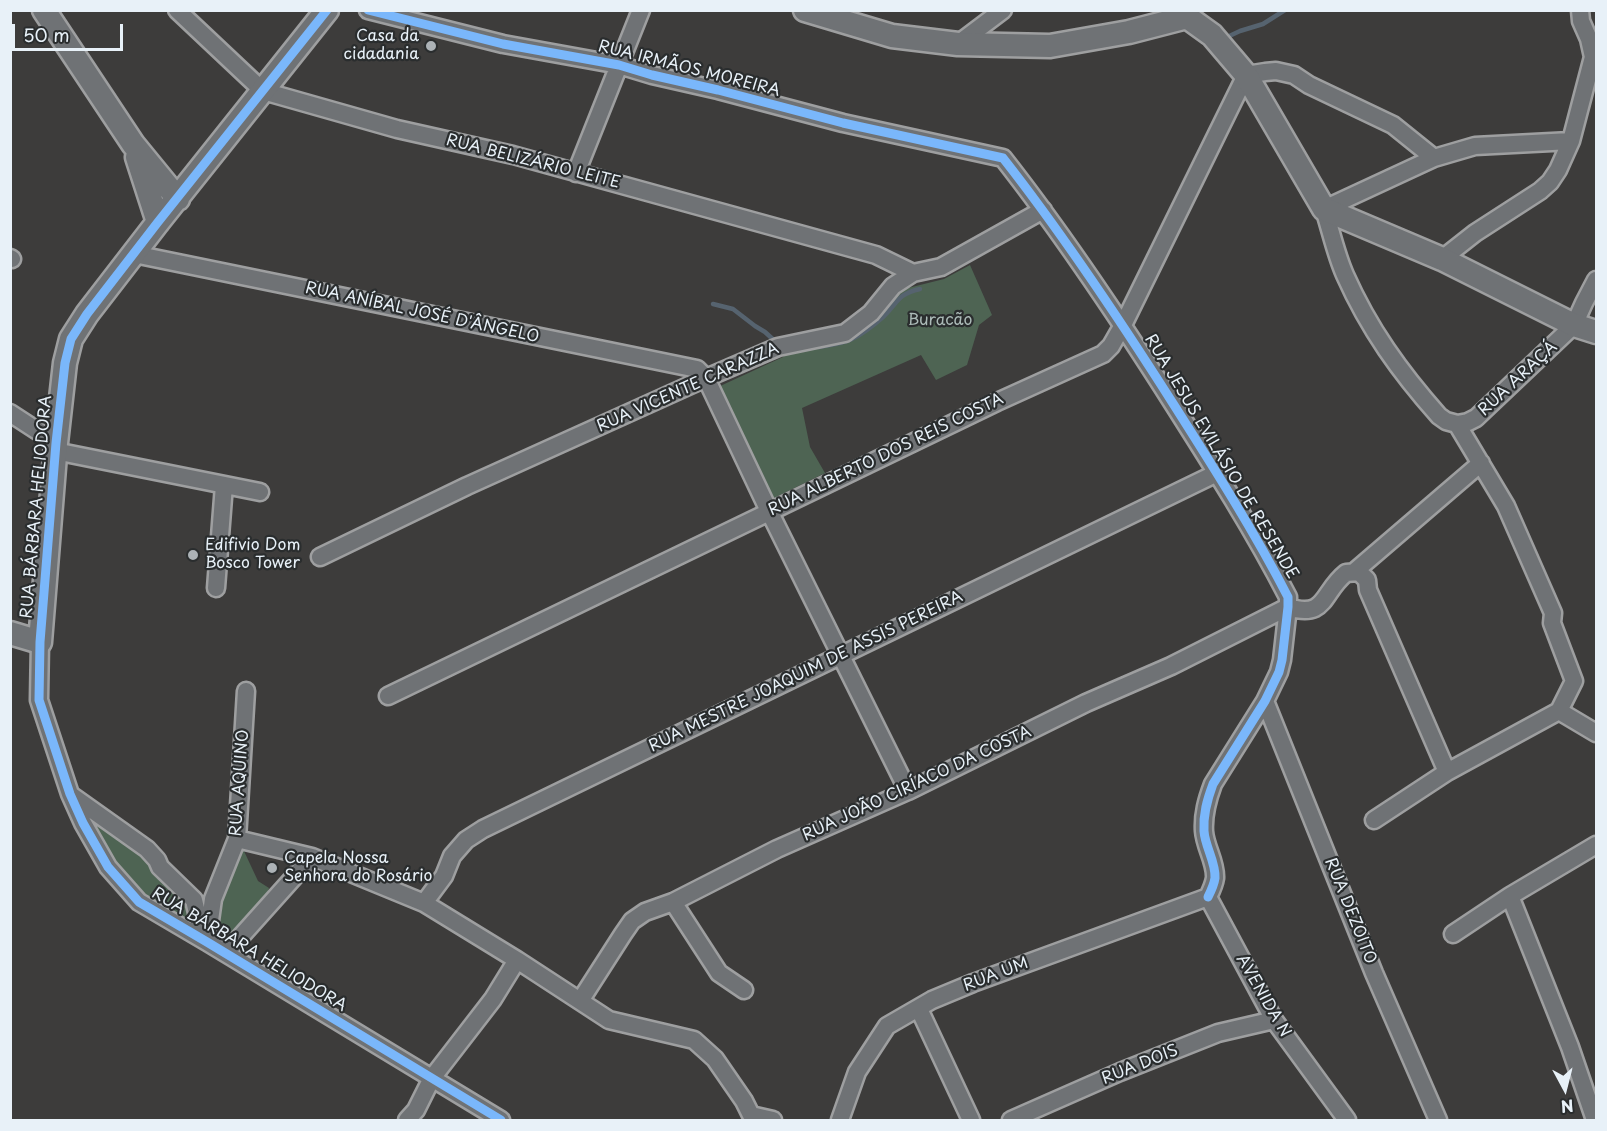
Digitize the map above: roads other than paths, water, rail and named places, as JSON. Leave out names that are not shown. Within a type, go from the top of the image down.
[{"type":"street","points":[[44,10],[133,144],[178,199]]},
{"type":"street","name":"RUA BELIZÁRIO LEITE","points":[[177,10],[263,91],[398,129],[513,155],[876,255],[913,273]]},
{"type":"street","name":"RUA BÁRBARA HELIODORA","points":[[327,10],[158,222],[87,314],[71,339],[65,363],[55,447],[40,642],[39,700],[70,794],[83,823],[108,867],[139,902],[501,1120]]},
{"type":"street","name":"RUA IRMÃOS MOREIRA","points":[[368,10],[503,44],[619,65],[843,123],[1004,158]]},
{"type":"street","points":[[576,173],[640,10]]},
{"type":"street","points":[[805,10],[831,14],[892,36],[958,44],[1050,46],[1129,32],[1184,14],[1212,35],[1246,75],[1324,209],[1344,273],[1375,334],[1439,416],[1446,421],[1457,423],[1506,506],[1553,613],[1552,623],[1574,681],[1559,711],[1447,772],[1374,820]]},
{"type":"street","points":[[958,44],[1003,10]]},
{"type":"street","points":[[1442,259],[1475,232],[1540,191],[1558,170],[1573,134],[1594,56],[1581,21],[1580,10]]},
{"type":"street","points":[[1246,75],[1276,71],[1294,75],[1308,85],[1393,125],[1434,158]]},
{"type":"street","name":"RUA ALBERTO DOS REIS COSTA","points":[[388,696],[769,511],[1103,354],[1111,346],[1123,325],[1246,75]]},
{"type":"street","points":[[1324,209],[1434,158],[1475,146],[1573,134]]},
{"type":"street","points":[[133,144],[158,222]]},
{"type":"street","name":"RUA JESUS EVILÁSIO DE RESENDE","points":[[1004,158],[1044,210],[1123,325],[1217,473],[1288,597],[1279,672],[1265,701],[1214,784],[1208,799],[1204,834],[1215,870],[1215,881],[1208,897]]},
{"type":"street","points":[[1324,209],[1442,259],[1589,329]]},
{"type":"street","name":"RUA VICENTE CARAZZA","points":[[320,557],[467,486],[778,347],[845,333],[871,313],[894,286],[913,273],[941,267],[1044,210]]},
{"type":"street","name":"RUA ANÍBAL JOSÉ D'ÂNGELO","points":[[134,254],[697,369],[706,378]]},
{"type":"street","points":[[1589,329],[1584,303],[1596,280]]},
{"type":"street","name":"RUA ARAÇÁ","points":[[1457,423],[1468,422],[1476,418],[1589,329]]},
{"type":"street","points":[[706,378],[769,511],[908,791]]},
{"type":"street","points":[[10,413],[55,447],[260,492]]},
{"type":"street","points":[[1354,572],[1481,464]]},
{"type":"street","name":"RUA MESTRE JOAQUIM DE ASSIS PEREIRA","points":[[424,903],[444,876],[452,856],[466,840],[483,829],[1217,473]]},
{"type":"street","points":[[216,588],[224,485]]},
{"type":"street","points":[[1288,607],[1302,610],[1313,609],[1346,573],[1354,572],[1363,575],[1447,772]]},
{"type":"street","name":"RUA JOÃO CIRÍACO DA COSTA","points":[[580,1001],[632,921],[645,912],[673,902],[777,849],[908,791],[1086,703],[1171,666],[1288,607]]},
{"type":"street","points":[[10,633],[40,642]]},
{"type":"street","name":"RUA AQUINO","points":[[205,940],[213,899],[237,839],[246,691]]},
{"type":"street","name":"RUA DEZOITO","points":[[1265,701],[1374,973],[1438,1120]]},
{"type":"street","points":[[1559,711],[1596,733]]},
{"type":"street","name":"RUA BÁRBARA HELIODORA","points":[[70,794],[147,849],[160,867],[194,900],[205,940]]},
{"type":"street","points":[[237,839],[312,857],[424,903],[609,1020],[694,1040],[715,1059],[744,1101],[751,1118],[773,1120]]},
{"type":"street","points":[[1453,934],[1510,896],[1596,845]]},
{"type":"street","points":[[226,953],[312,857]]},
{"type":"street","points":[[1510,896],[1570,1047],[1595,1120]]},
{"type":"street","name":"RUA UM","points":[[840,1120],[857,1072],[887,1026],[932,1000],[1208,897]]},
{"type":"street","name":"AVENIDA N","points":[[1208,897],[1274,1020],[1347,1120]]},
{"type":"street","points":[[194,900],[213,899]]},
{"type":"street","points":[[673,902],[719,973],[744,990]]},
{"type":"street","points":[[407,1120],[416,1110],[432,1078],[493,999],[517,960]]},
{"type":"street","points":[[919,1009],[971,1120]]},
{"type":"street","name":"RUA DOIS","points":[[1011,1120],[1120,1072],[1218,1033],[1274,1020]]},
{"type":"waterway","points":[[1225,38],[1263,24],[1285,10]]},
{"type":"waterway","points":[[819,347],[856,337],[883,317],[902,296],[920,289]]},
{"type":"waterway","points":[[713,304],[733,309],[777,343]]},
{"type":"place","name":"Casa da cidadania","points":[[431,46]]},
{"type":"place","name":"Edifivio Dom Bosco Tower","points":[[193,555]]},
{"type":"place","name":"Capela Nossa Senhora do Rosário","points":[[272,868]]},
{"type":"park label","name":"Buracão","points":[[940,321]]}]
